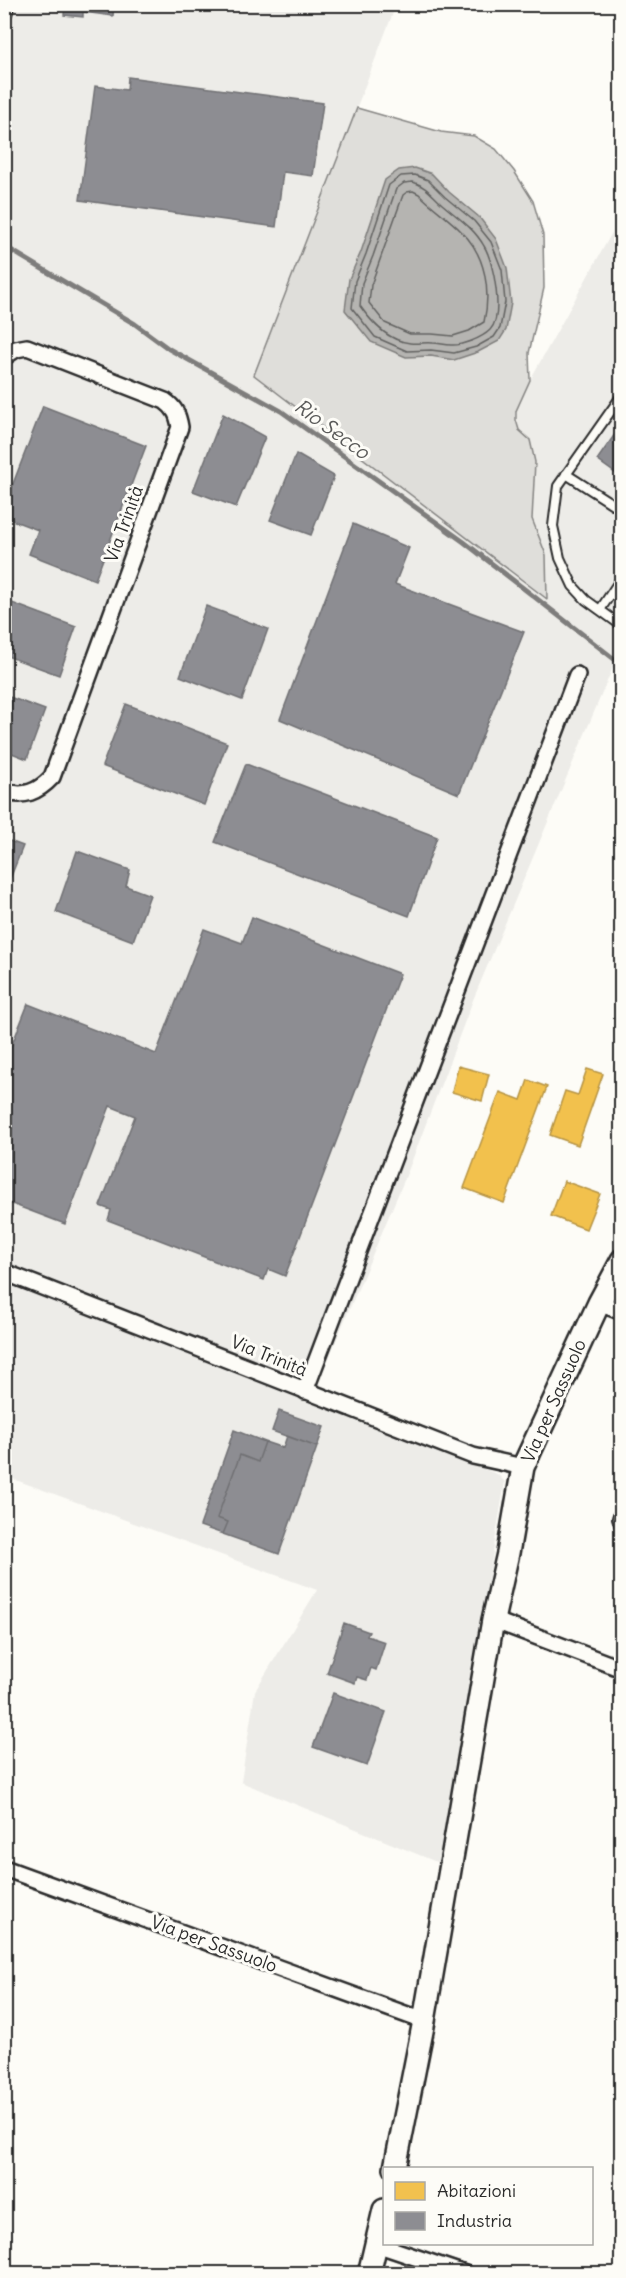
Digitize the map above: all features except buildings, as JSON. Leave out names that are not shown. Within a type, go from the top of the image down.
[{"type":"main road","name":"Via per Sassuolo","points":[[395,2167],[424,2021],[493,1620],[508,1553],[523,1467],[621,1260]]},
{"type":"main road","points":[[369,2274],[383,2214]]},
{"type":"street","points":[[4,11],[5,4]]},
{"type":"street","name":"Via Trinità","points":[[4,357],[16,349],[27,347],[165,401],[173,406],[180,427],[51,777],[40,790],[27,794],[4,790]]},
{"type":"street","points":[[305,1391],[577,675]]},
{"type":"street","name":"Via Trinità","points":[[4,1272],[473,1456],[523,1467]]},
{"type":"street","points":[[599,1303],[621,1312]]},
{"type":"street","points":[[493,1620],[621,1669]]},
{"type":"street","name":"Via per Sassuolo","points":[[4,1868],[424,2021]]},
{"type":"street","points":[[376,2244],[465,2274]]},
{"type":"lane","points":[[621,395],[558,486],[553,526],[560,558],[573,586],[586,600],[621,626]]},
{"type":"lane","points":[[566,474],[621,510]]},
{"type":"lane","points":[[600,610],[621,577]]},
{"type":"lane","points":[[621,1503],[617,1518],[621,1534]]},
{"type":"shaded area","points":[[4,5],[396,5],[254,375],[546,555],[532,519],[535,462],[530,440],[519,430],[516,411],[530,380],[619,220],[621,221],[621,673],[613,667],[473,1000],[408,1171],[310,1402],[497,1474],[505,1482],[479,1636],[461,1872],[241,1782],[255,1691],[317,1590],[5,1476]]},
{"type":"shaded area","points":[[357,108],[441,132],[474,136],[496,149],[514,171],[533,201],[543,235],[544,288],[529,353],[530,380],[516,411],[516,420],[519,430],[530,440],[535,462],[532,519],[546,555],[547,599],[254,375]]},
{"type":"water","points":[[415,168],[432,174],[449,192],[479,217],[496,239],[507,268],[511,303],[506,330],[499,341],[478,352],[454,360],[431,356],[406,357],[371,342],[345,310],[349,279],[361,252],[385,180],[399,170]]},
{"type":"waterway","name":"Rio Secco","points":[[4,246],[135,324],[169,349],[281,411],[464,542],[622,665]]}]
